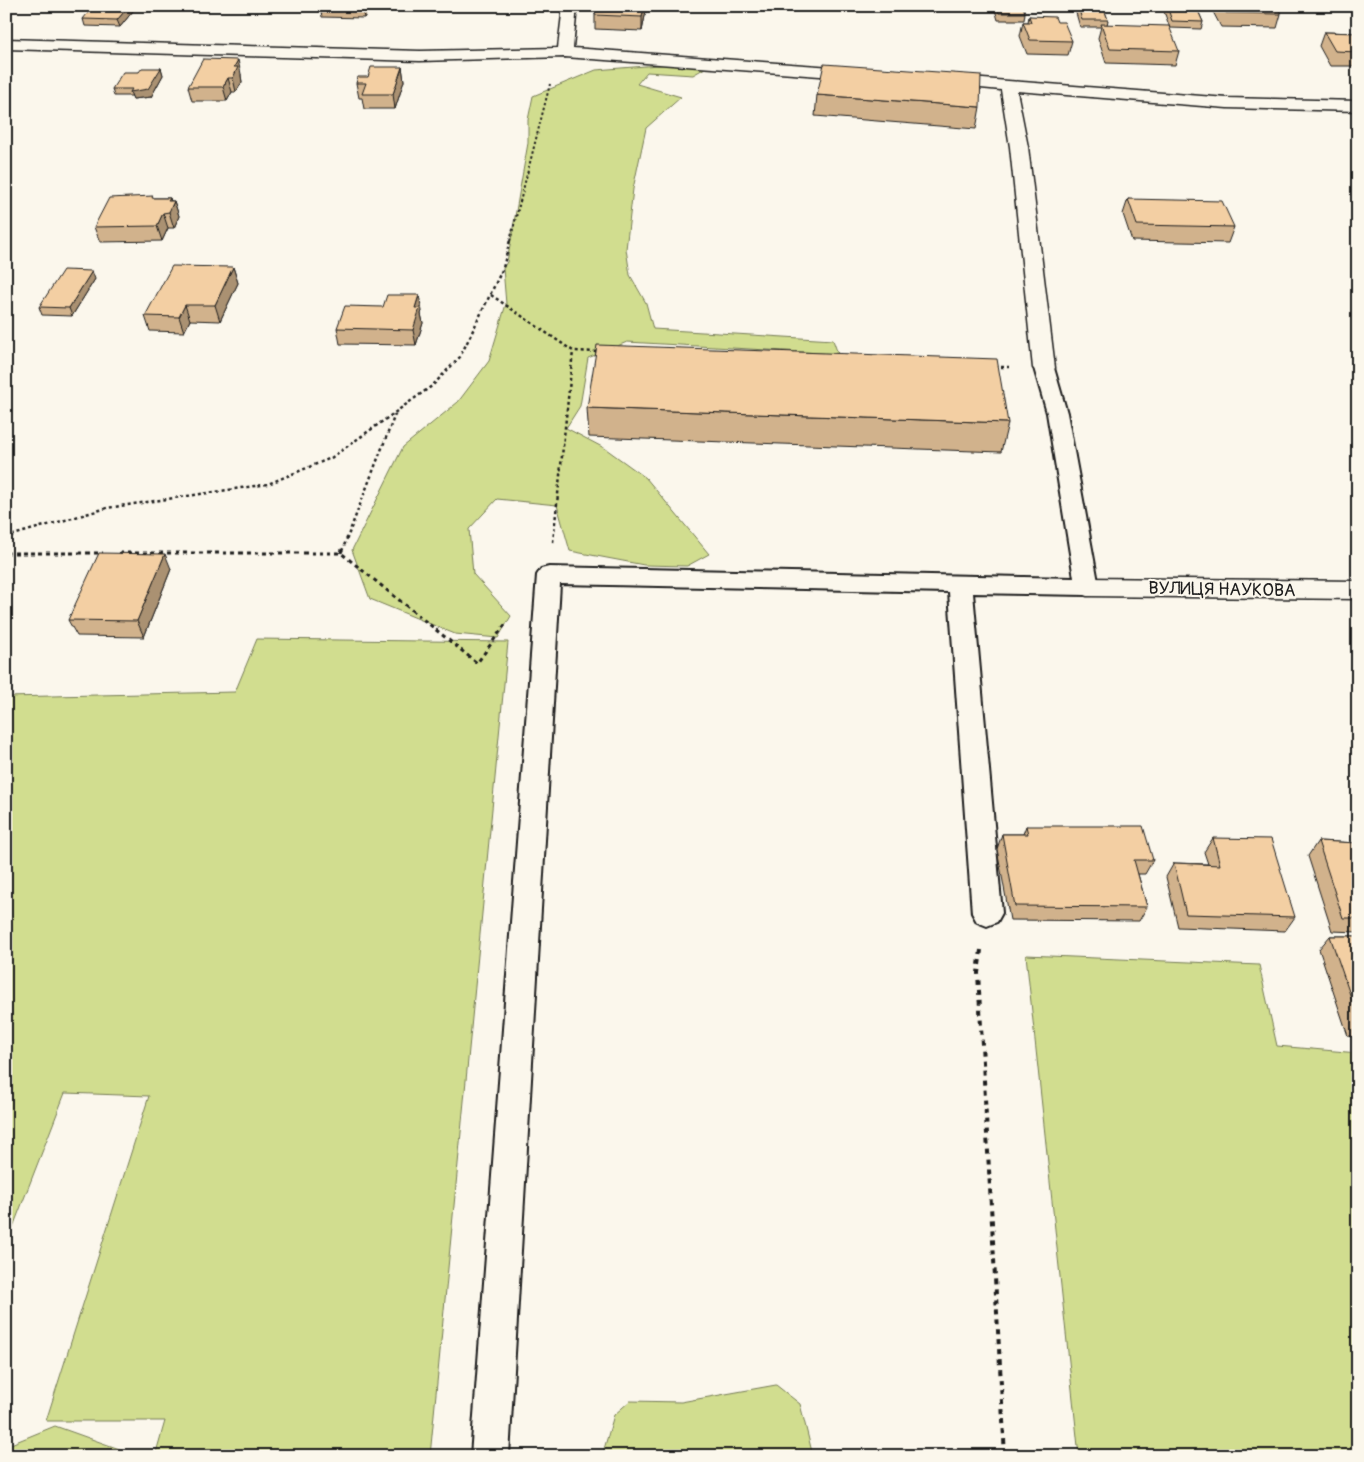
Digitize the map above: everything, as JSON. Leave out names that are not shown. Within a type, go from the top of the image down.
[{"type":"street","points":[[565,52],[570,6]]},
{"type":"street","points":[[6,44],[229,48],[420,56],[565,52],[880,76]]},
{"type":"street","points":[[929,80],[1227,102],[1358,106]]},
{"type":"street","points":[[1008,85],[1019,147],[1044,368]]},
{"type":"street","name":"ВУЛИЦЯ НАУКОВА","points":[[1087,587],[1358,590]]},
{"type":"lane","points":[[490,1456],[549,575],[1087,587],[1057,413],[1044,368]]},
{"type":"lane","points":[[960,584],[987,913]]},
{"type":"path","points":[[6,537],[107,508],[172,500],[268,484],[331,458],[432,386],[460,357],[503,268],[556,62],[565,52]]},
{"type":"path","points":[[491,295],[573,351],[602,352]]},
{"type":"path","points":[[549,575],[573,351]]},
{"type":"path","points":[[995,367],[1044,368]]},
{"type":"path","points":[[341,553],[396,412]]},
{"type":"path","points":[[6,553],[105,553]]},
{"type":"path","points":[[114,553],[341,553],[477,663],[517,608],[548,604]]},
{"type":"path","points":[[987,913],[978,973],[1005,1456]]},
{"type":"green space","points":[[671,64],[705,68],[693,75],[647,72],[637,84],[681,97],[646,128],[633,189],[626,249],[630,275],[646,303],[653,329],[833,340],[838,354],[627,342],[588,358],[580,406],[566,428],[606,449],[646,478],[709,554],[687,566],[644,565],[570,551],[557,505],[497,499],[469,529],[473,574],[511,616],[498,638],[455,634],[370,599],[352,550],[403,447],[458,402],[489,361],[506,304],[503,268],[507,262],[528,143],[528,120],[533,96],[596,70]]},
{"type":"green space","points":[[257,639],[508,642],[430,1456],[155,1456],[165,1421],[46,1421],[149,1096],[65,1093],[6,1245],[6,697],[235,692]]},
{"type":"green space","points":[[1026,955],[1259,965],[1277,1046],[1358,1053],[1358,1456],[1079,1456]]},
{"type":"green space","points":[[776,1385],[800,1404],[813,1456],[602,1456],[614,1415],[630,1401],[681,1402]]},
{"type":"green space","points":[[55,1426],[139,1456],[6,1456],[6,1446]]},
{"type":"building","points":[[104,6],[129,6],[117,20],[83,19],[91,9],[101,10]]},
{"type":"building","points":[[597,6],[644,6],[642,17],[595,15]]},
{"type":"building","points":[[997,6],[1023,6],[1025,13],[999,13]]},
{"type":"building","points":[[1078,6],[1103,6],[1108,20],[1082,20]]},
{"type":"building","points":[[1167,6],[1196,6],[1203,22],[1172,21]]},
{"type":"building","points":[[1222,6],[1277,6],[1281,14],[1226,13]]},
{"type":"building","points":[[1029,16],[1055,17],[1057,22],[1064,22],[1072,41],[1030,40],[1023,22],[1031,22]]},
{"type":"building","points":[[1101,24],[1169,26],[1179,51],[1110,49]]},
{"type":"building","points":[[1324,32],[1358,33],[1358,52],[1335,51]]},
{"type":"building","points":[[203,59],[238,60],[234,67],[238,67],[233,78],[228,78],[223,87],[188,87]]},
{"type":"building","points":[[824,64],[981,75],[980,107],[817,95]]},
{"type":"building","points":[[371,67],[402,67],[393,94],[362,94],[366,83],[356,83],[358,77],[368,77]]},
{"type":"building","points":[[142,68],[161,68],[148,89],[130,92],[132,89],[112,89],[123,72],[139,72]]},
{"type":"building","points":[[153,196],[152,198],[170,198],[168,201],[174,201],[169,212],[163,213],[157,226],[94,227],[109,198]]},
{"type":"building","points":[[1128,199],[1222,201],[1234,227],[1137,225]]},
{"type":"building","points":[[172,266],[233,267],[215,305],[185,305],[179,317],[145,316]]},
{"type":"building","points":[[63,270],[92,271],[69,308],[39,307]]},
{"type":"building","points":[[387,295],[419,295],[415,308],[420,308],[413,330],[337,328],[345,306],[383,307]]},
{"type":"building","points":[[597,345],[997,359],[1008,423],[587,408]]},
{"type":"building","points":[[99,553],[165,554],[137,621],[68,620]]},
{"type":"building","points":[[1026,826],[1143,826],[1153,860],[1134,860],[1147,907],[1015,906],[1002,834],[1028,834]]},
{"type":"building","points":[[1213,838],[1271,839],[1295,917],[1186,914],[1174,863],[1220,865]]},
{"type":"building","points":[[1318,841],[1358,843],[1358,918],[1343,918]]},
{"type":"building","points":[[1330,936],[1358,936],[1358,1018]]}]
